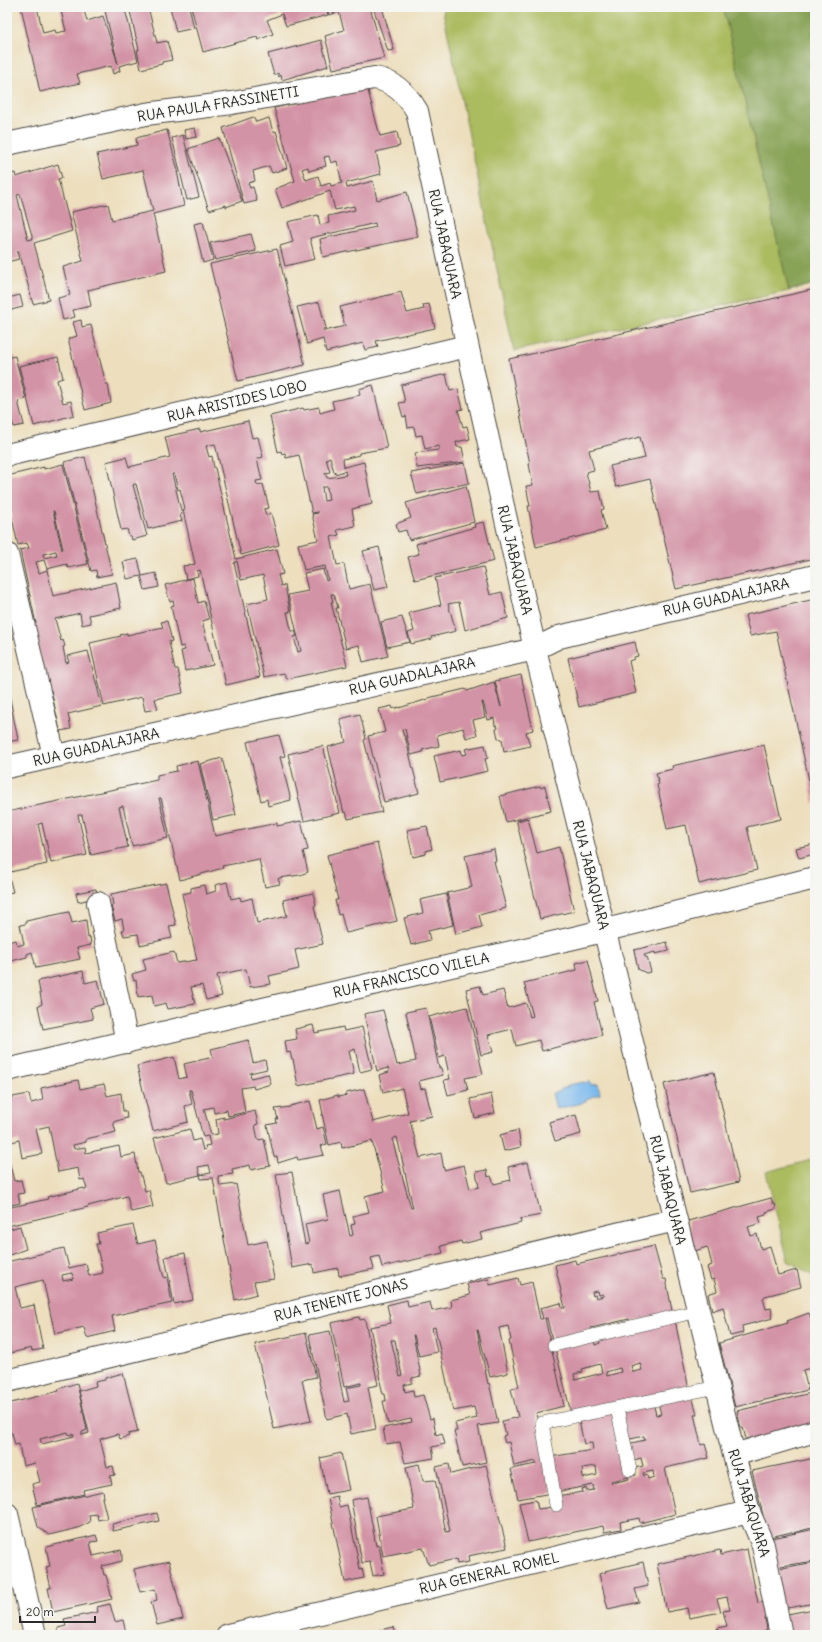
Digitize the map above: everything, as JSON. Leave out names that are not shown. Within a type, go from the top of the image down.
[{"type":"street","name":"RUA PAULA FRASSINETTI","points":[[7,144],[146,114],[232,103],[374,78],[390,83],[403,92],[417,111]]},
{"type":"street","name":"RUA JABAQUARA","points":[[417,111],[467,346],[535,649],[734,1455],[749,1512],[763,1545],[781,1635]]},
{"type":"street","name":"RUA ARISTIDES LOBO","points":[[7,455],[467,346]]},
{"type":"street","points":[[7,554],[54,756]]},
{"type":"street","name":"RUA GUADALAJARA","points":[[7,767],[535,649],[559,637],[815,576]]},
{"type":"street","name":"RUA FRANCISCO VILELA","points":[[7,1070],[605,931],[815,878]]},
{"type":"street","points":[[98,903],[127,1042]]},
{"type":"street","name":"RUA TENENTE JONAS","points":[[7,1381],[675,1220]]},
{"type":"street","points":[[734,1455],[815,1431]]},
{"type":"street","name":"RUA GENERAL ROMEL","points":[[228,1635],[749,1512]]},
{"type":"street","points":[[7,1514],[35,1635]]},
{"type":"lane","points":[[554,1345],[698,1311]]},
{"type":"lane","points":[[556,1505],[542,1423],[717,1386]]},
{"type":"lane","points":[[616,1408],[630,1470]]},
{"type":"green space","points":[[448,7],[723,7],[789,291],[514,351],[443,11]]},
{"type":"green space","points":[[723,7],[815,7],[815,284],[789,291]]},
{"type":"green space","points":[[815,1159],[815,1277],[788,1261],[766,1172]]},
{"type":"water","points":[[590,1082],[591,1085],[598,1084],[600,1094],[586,1099],[586,1101],[582,1103],[556,1109],[552,1093],[561,1091],[561,1089],[568,1087],[568,1085]]},
{"type":"building","points":[[21,7],[37,7],[43,33],[55,30],[56,33],[66,31],[60,7],[83,7],[87,21],[103,16],[118,64],[104,7],[124,7],[138,61],[119,66],[120,71],[113,74],[111,66],[77,74],[80,83],[40,92]]},
{"type":"building","points":[[129,7],[148,7],[157,43],[167,41],[172,60],[141,69],[137,50],[139,50]]},
{"type":"building","points":[[170,7],[189,7],[194,28],[176,32]]},
{"type":"building","points":[[191,7],[326,7],[328,15],[286,26],[282,14],[267,20],[273,34],[258,40],[257,37],[203,52]]},
{"type":"building","points":[[327,7],[370,7],[384,58],[333,69],[325,36],[344,30],[339,12],[329,15]]},
{"type":"building","points":[[373,7],[382,7],[394,50],[388,51]]},
{"type":"building","points":[[321,40],[328,66],[282,80],[281,75],[279,77],[278,73],[274,75],[268,54]]},
{"type":"building","points":[[367,87],[380,136],[397,132],[400,146],[376,152],[381,174],[346,183],[347,188],[373,181],[377,200],[407,192],[418,237],[323,257],[320,239],[376,227],[375,223],[310,238],[315,259],[285,266],[280,246],[293,242],[288,222],[318,215],[320,225],[329,223],[328,216],[355,210],[354,206],[335,210],[330,191],[282,208],[275,189],[295,181],[274,108]],"holes":[[[329,156],[331,163],[337,161],[342,183],[331,186],[330,183],[321,186],[318,176],[306,180],[302,169],[308,167],[309,171],[326,166],[324,157]]]},
{"type":"building","points":[[253,117],[256,122],[269,118],[273,132],[276,131],[287,168],[272,173],[269,166],[253,171],[255,181],[248,183],[250,188],[253,187],[257,201],[244,204],[223,128]]},
{"type":"building","points":[[195,128],[197,137],[186,139],[184,130]]},
{"type":"building","points":[[167,130],[178,171],[184,206],[153,214],[166,271],[88,290],[91,306],[73,310],[75,317],[63,320],[58,298],[70,295],[63,267],[83,261],[71,212],[108,204],[112,220],[153,211],[143,170],[103,179],[97,154],[137,145],[136,138]]},
{"type":"building","points":[[183,135],[199,197],[187,200],[172,138]]},
{"type":"building","points":[[219,138],[242,201],[226,207],[226,205],[209,210],[188,149]]},
{"type":"building","points":[[58,164],[62,178],[58,179],[72,231],[34,243],[49,300],[33,304],[19,251],[17,252],[19,259],[7,262],[7,175],[15,173],[16,177]],"holes":[[[20,194],[33,239],[28,240],[17,195]]]},
{"type":"building","points":[[203,222],[213,260],[203,263],[194,224]]},
{"type":"building","points":[[251,234],[256,251],[215,260],[210,243]]},
{"type":"building","points":[[277,249],[305,365],[238,381],[210,264]]},
{"type":"building","points":[[815,289],[815,558],[676,589],[650,479],[616,487],[610,466],[645,458],[640,437],[589,450],[594,470],[586,472],[591,492],[600,491],[604,509],[601,510],[606,530],[536,547],[528,506],[530,506],[526,486],[533,485],[530,464],[509,359]]},
{"type":"building","points":[[401,292],[407,313],[424,309],[423,305],[429,304],[435,328],[376,341],[378,347],[365,350],[363,343],[326,352],[323,339],[307,344],[297,307],[319,302],[326,328],[323,329],[324,331],[345,326],[340,307]]},
{"type":"building","points":[[20,295],[23,307],[11,310],[8,298]]},
{"type":"building","points":[[81,320],[82,327],[91,325],[106,384],[108,384],[111,403],[85,410],[68,339],[77,336],[73,322]]},
{"type":"building","points":[[15,356],[26,399],[18,401],[24,425],[14,427],[11,417],[7,418],[7,358]]},
{"type":"building","points":[[58,357],[63,378],[57,380],[63,403],[71,401],[74,415],[34,426],[19,366]]},
{"type":"building","points":[[446,374],[450,391],[458,389],[463,409],[458,410],[463,427],[467,426],[470,439],[456,442],[457,447],[462,447],[465,462],[417,468],[415,453],[439,450],[439,446],[425,449],[422,435],[416,436],[414,427],[408,428],[406,416],[403,417],[399,403],[405,402],[401,385]]},
{"type":"building","points":[[373,385],[387,448],[359,453],[359,455],[343,459],[344,467],[364,462],[372,504],[352,509],[355,526],[337,530],[339,535],[331,537],[337,565],[344,564],[349,589],[370,584],[388,656],[363,662],[359,645],[346,648],[336,608],[338,608],[334,594],[331,594],[333,602],[331,602],[347,666],[287,679],[284,673],[264,677],[247,604],[268,599],[263,575],[241,580],[237,561],[234,563],[260,677],[226,685],[200,570],[197,571],[198,576],[186,579],[183,566],[195,564],[183,510],[185,509],[180,489],[178,490],[174,474],[172,474],[182,514],[180,515],[182,521],[148,529],[136,484],[134,484],[133,485],[147,536],[132,540],[127,529],[121,530],[106,462],[126,457],[129,467],[170,457],[165,437],[200,429],[200,432],[248,421],[252,438],[258,437],[263,457],[257,459],[262,480],[256,481],[257,485],[263,484],[269,508],[264,509],[266,515],[271,513],[279,545],[241,555],[215,444],[206,446],[209,457],[212,456],[236,559],[277,549],[283,574],[278,575],[281,586],[285,585],[290,612],[287,612],[291,629],[292,631],[295,631],[297,636],[294,637],[298,652],[301,651],[288,595],[308,591],[304,573],[323,569],[326,581],[328,580],[325,566],[304,570],[298,544],[318,540],[312,514],[318,512],[312,513],[299,455],[286,458],[285,453],[282,454],[281,451],[278,452],[270,416],[303,408],[304,410],[319,407],[320,413],[334,409],[332,401],[360,395],[359,389]],"holes":[[[330,457],[335,474],[345,471],[346,475],[327,478],[325,473],[330,472],[326,459]],[[322,487],[327,487],[329,500],[324,501]]]},
{"type":"building","points":[[85,457],[112,574],[97,577],[96,570],[91,571],[64,462]]},
{"type":"building","points":[[465,463],[469,483],[417,494],[411,473]]},
{"type":"building","points":[[63,464],[88,564],[68,568],[67,564],[47,569],[44,560],[36,562],[39,573],[47,570],[53,596],[116,582],[121,608],[89,615],[91,623],[82,625],[80,613],[55,619],[61,641],[63,640],[65,646],[63,647],[66,663],[69,662],[67,656],[88,651],[102,706],[68,714],[71,729],[60,731],[51,690],[47,691],[33,624],[36,623],[20,550],[29,548],[27,543],[18,545],[7,495],[7,476],[44,467],[44,469]],"holes":[[[53,511],[63,549],[62,550]],[[56,551],[57,555],[44,558],[43,554]]]},
{"type":"building","points":[[466,486],[474,522],[409,540],[406,530],[398,532],[396,524],[411,518],[406,503]]},
{"type":"building","points":[[484,522],[494,561],[415,580],[408,557],[419,554],[416,544],[475,527],[474,524]]},
{"type":"building","points":[[379,547],[388,587],[374,590],[363,551]]},
{"type":"building","points":[[138,559],[142,576],[156,573],[159,587],[145,590],[141,576],[127,579],[123,562]]},
{"type":"building","points":[[483,567],[490,595],[502,592],[508,618],[465,630],[459,602],[448,604],[456,631],[411,644],[408,633],[414,631],[409,613],[441,605],[435,578]]},
{"type":"building","points":[[193,578],[198,603],[204,601],[209,619],[202,621],[213,665],[185,671],[181,651],[185,650],[184,646],[180,647],[171,606],[174,605],[173,601],[170,602],[165,585]]},
{"type":"building","points":[[815,599],[814,803],[776,631],[750,636],[745,615]]},
{"type":"building","points":[[402,617],[410,642],[387,647],[381,622]]},
{"type":"building","points":[[167,621],[172,641],[169,642],[175,669],[178,669],[183,693],[155,699],[158,709],[145,711],[142,697],[104,706],[90,643],[121,636],[120,635],[127,633],[127,635],[163,627],[161,622]]},
{"type":"building","points":[[7,627],[10,627],[13,639],[7,641]]},
{"type":"building","points":[[635,642],[638,656],[629,661],[636,693],[579,707],[568,658]]},
{"type":"building","points":[[521,675],[533,730],[526,732],[530,746],[504,752],[502,739],[498,738],[496,729],[498,728],[497,725],[495,726],[494,718],[488,720],[483,702],[485,717],[473,720],[477,735],[466,738],[463,728],[437,735],[439,746],[422,750],[423,752],[411,755],[405,729],[402,730],[405,736],[419,793],[384,802],[368,736],[385,732],[379,709],[392,706],[393,709],[399,708],[428,698],[465,689],[467,691],[494,682],[501,707],[495,681]]},
{"type":"building","points":[[7,683],[18,740],[7,742]]},
{"type":"building","points":[[360,714],[366,739],[364,740],[382,812],[348,819],[346,812],[344,813],[328,747],[346,742],[340,719]]},
{"type":"building","points":[[279,735],[285,756],[280,757],[291,800],[268,806],[267,799],[261,801],[247,742]]},
{"type":"building","points":[[485,745],[488,758],[485,759],[488,771],[440,782],[434,756],[461,750],[462,755],[467,754],[465,749]]},
{"type":"building","points":[[764,745],[781,819],[747,827],[757,870],[699,884],[686,825],[667,829],[657,785],[659,784],[656,773],[673,769],[672,766]]},
{"type":"building","points":[[323,746],[340,813],[304,821],[288,754]]},
{"type":"building","points":[[222,758],[236,815],[213,820],[200,764]]},
{"type":"building","points":[[198,761],[215,836],[277,823],[277,826],[301,821],[308,850],[303,851],[308,872],[300,875],[279,878],[280,884],[265,887],[259,859],[222,866],[223,868],[180,880],[161,798],[159,798],[168,838],[132,846],[123,806],[119,807],[128,847],[91,855],[82,815],[78,815],[87,855],[51,863],[42,823],[38,824],[47,864],[10,872],[7,857],[7,812],[157,780],[157,775],[177,771],[176,766]]},
{"type":"building","points":[[540,786],[541,788],[545,786],[551,811],[506,822],[500,796]]},
{"type":"building","points":[[528,818],[537,853],[559,847],[574,911],[540,919],[517,823],[517,821]]},
{"type":"building","points":[[427,826],[432,849],[426,851],[426,854],[413,857],[407,830]]},
{"type":"building","points":[[377,843],[397,921],[346,933],[341,914],[338,915],[335,900],[338,900],[327,855]]},
{"type":"building","points":[[815,844],[815,854],[799,858],[796,848]]},
{"type":"building","points":[[494,849],[496,861],[494,861],[506,908],[479,915],[482,927],[456,934],[447,893],[472,887],[465,856]]},
{"type":"building","points":[[7,869],[13,892],[7,893]]},
{"type":"building","points":[[227,882],[231,899],[240,897],[241,901],[252,898],[257,923],[287,916],[283,900],[313,893],[316,905],[314,906],[323,944],[295,950],[299,969],[269,976],[271,984],[250,987],[246,969],[217,975],[222,996],[206,1000],[202,985],[191,987],[195,1004],[168,1009],[166,1003],[154,1006],[152,995],[138,997],[136,980],[134,981],[132,974],[146,970],[143,959],[174,952],[177,963],[197,960],[182,894],[191,892],[191,888],[204,885],[206,894],[216,891],[215,885]]},
{"type":"building","points":[[166,883],[176,925],[169,926],[172,938],[140,945],[138,934],[124,936],[122,930],[124,930],[122,919],[115,921],[111,906],[113,905],[111,894]]},
{"type":"building","points":[[96,889],[98,897],[78,902],[76,893]]},
{"type":"building","points":[[446,894],[453,925],[428,931],[430,940],[411,945],[404,918],[423,913],[420,900]]},
{"type":"building","points":[[69,912],[72,923],[86,920],[88,938],[90,937],[91,945],[77,948],[80,959],[36,968],[32,952],[27,954],[27,957],[7,962],[7,942],[16,940],[17,946],[24,944],[20,925],[26,924],[26,921]]},
{"type":"building","points":[[667,942],[669,951],[655,954],[655,952],[644,955],[647,957],[651,972],[646,973],[638,969],[634,950]]},
{"type":"building","points":[[588,960],[598,1001],[594,1002],[602,1035],[542,1051],[539,1040],[516,1046],[512,1029],[488,1035],[493,1052],[481,1055],[466,989],[480,986],[483,995],[503,990],[508,1008],[526,1003],[530,1017],[533,1016],[524,983],[577,970],[576,963]]},
{"type":"building","points":[[83,971],[85,983],[98,980],[104,1004],[90,1008],[93,1019],[43,1029],[38,1006],[42,1004],[38,981]]},
{"type":"building","points":[[467,1007],[483,1074],[465,1078],[468,1090],[448,1095],[444,1080],[450,1079],[445,1056],[439,1058],[429,1017]]},
{"type":"building","points":[[426,1008],[439,1068],[441,1068],[443,1075],[419,1081],[421,1089],[425,1088],[432,1116],[410,1121],[420,1158],[441,1153],[444,1170],[464,1165],[470,1189],[479,1187],[476,1172],[487,1170],[488,1177],[491,1176],[494,1184],[511,1180],[508,1167],[528,1162],[541,1215],[520,1219],[521,1223],[480,1233],[482,1239],[462,1244],[461,1241],[441,1246],[443,1253],[382,1267],[379,1256],[371,1258],[374,1269],[339,1276],[338,1268],[314,1273],[313,1264],[292,1268],[276,1174],[292,1172],[305,1244],[309,1243],[305,1224],[328,1219],[323,1195],[340,1191],[350,1236],[353,1235],[351,1225],[355,1224],[353,1216],[369,1212],[365,1196],[385,1191],[372,1141],[342,1148],[341,1142],[329,1145],[320,1100],[338,1095],[338,1097],[347,1095],[346,1093],[364,1089],[373,1122],[408,1113],[402,1088],[383,1093],[379,1075],[389,1072],[388,1068],[377,1071],[364,1014],[383,1010],[397,1065],[416,1061],[406,1012]],"holes":[[[397,1137],[413,1208],[411,1208],[392,1139]]]},
{"type":"building","points":[[313,1025],[315,1033],[343,1027],[344,1031],[362,1027],[372,1069],[360,1072],[355,1049],[349,1051],[354,1074],[298,1086],[293,1059],[290,1052],[287,1053],[285,1041],[297,1039],[295,1029]]},
{"type":"building","points":[[248,1040],[253,1063],[265,1060],[267,1069],[250,1073],[251,1078],[268,1074],[271,1084],[254,1089],[253,1086],[241,1088],[245,1112],[228,1116],[227,1110],[214,1113],[213,1107],[204,1109],[211,1135],[218,1134],[216,1119],[224,1117],[224,1119],[255,1111],[258,1124],[255,1125],[258,1140],[264,1139],[270,1166],[251,1170],[250,1165],[232,1169],[233,1174],[218,1176],[220,1186],[236,1184],[248,1245],[267,1241],[274,1279],[254,1282],[257,1294],[235,1300],[213,1178],[201,1179],[200,1175],[166,1183],[154,1138],[190,1129],[193,1141],[200,1139],[203,1150],[206,1149],[205,1146],[210,1145],[208,1136],[203,1137],[191,1090],[189,1090],[192,1104],[185,1106],[188,1122],[153,1131],[137,1066],[174,1057],[179,1079],[187,1077],[184,1064],[213,1057],[211,1049]],"holes":[[[209,1165],[211,1173],[200,1175],[198,1167]]]},
{"type":"building","points":[[714,1072],[739,1182],[690,1193],[664,1084]]},
{"type":"building","points":[[78,1080],[80,1089],[104,1084],[107,1096],[121,1093],[123,1111],[126,1111],[127,1118],[113,1122],[116,1132],[86,1139],[86,1142],[73,1145],[74,1149],[85,1147],[86,1153],[119,1146],[121,1157],[135,1154],[138,1172],[140,1172],[145,1191],[149,1190],[153,1207],[131,1212],[127,1196],[88,1207],[7,1226],[7,1208],[48,1199],[47,1197],[84,1188],[85,1190],[87,1189],[84,1179],[80,1180],[78,1168],[58,1172],[49,1126],[36,1129],[42,1154],[22,1158],[19,1140],[12,1142],[10,1132],[7,1133],[7,1098],[29,1094],[31,1103],[43,1100],[41,1088]]},
{"type":"building","points":[[491,1094],[495,1113],[475,1118],[470,1099]]},
{"type":"building","points":[[310,1101],[317,1129],[323,1127],[327,1144],[321,1146],[324,1155],[298,1160],[297,1157],[278,1163],[277,1156],[274,1157],[267,1125],[277,1123],[276,1119],[278,1119],[275,1109],[290,1107]]},
{"type":"building","points":[[576,1115],[581,1134],[555,1141],[549,1122]]},
{"type":"building","points":[[518,1130],[521,1147],[504,1151],[500,1135]]},
{"type":"building","points":[[9,1161],[14,1181],[21,1180],[24,1193],[18,1194],[20,1203],[7,1206],[7,1162]]},
{"type":"building","points":[[771,1198],[776,1209],[766,1212],[766,1215],[759,1217],[761,1223],[748,1227],[751,1236],[757,1234],[761,1249],[770,1246],[778,1275],[797,1270],[801,1287],[765,1296],[763,1298],[766,1309],[771,1308],[773,1318],[742,1326],[743,1333],[730,1336],[723,1307],[712,1311],[708,1294],[717,1291],[714,1279],[711,1280],[707,1267],[712,1265],[708,1249],[707,1247],[695,1251],[688,1221]]},
{"type":"building","points":[[133,1225],[138,1244],[155,1240],[164,1278],[167,1277],[172,1303],[112,1316],[115,1331],[87,1338],[84,1327],[55,1334],[43,1280],[15,1287],[20,1308],[34,1305],[43,1349],[32,1351],[31,1348],[7,1354],[7,1262],[64,1248],[69,1268],[86,1264],[89,1276],[103,1273],[96,1244],[99,1244],[97,1233]],"holes":[[[72,1273],[73,1279],[63,1281],[62,1275]]]},
{"type":"building","points":[[20,1226],[26,1249],[7,1256],[7,1228],[9,1227],[10,1229]]},
{"type":"building","points":[[654,1246],[663,1279],[666,1279],[673,1316],[630,1321],[629,1319],[591,1328],[592,1330],[552,1340],[547,1318],[545,1318],[564,1406],[536,1413],[552,1493],[518,1499],[511,1469],[536,1464],[536,1461],[514,1466],[509,1442],[505,1443],[503,1436],[506,1435],[502,1421],[518,1417],[511,1389],[519,1387],[509,1341],[511,1340],[508,1326],[499,1328],[508,1373],[490,1377],[477,1330],[498,1423],[478,1426],[486,1462],[462,1467],[454,1431],[457,1431],[455,1423],[477,1418],[474,1407],[453,1411],[435,1327],[432,1328],[437,1352],[419,1356],[413,1335],[421,1376],[412,1378],[412,1383],[404,1385],[405,1392],[413,1390],[414,1397],[423,1395],[430,1419],[433,1418],[436,1435],[442,1433],[445,1444],[432,1447],[434,1458],[405,1463],[400,1442],[386,1444],[383,1428],[412,1422],[411,1419],[388,1424],[383,1401],[386,1401],[385,1394],[383,1394],[380,1381],[370,1327],[391,1323],[387,1305],[407,1300],[408,1307],[430,1302],[432,1311],[452,1307],[451,1300],[470,1295],[467,1284],[489,1279],[490,1285],[518,1278],[520,1285],[532,1282],[540,1319],[543,1319],[540,1308],[561,1303],[562,1308],[565,1308],[555,1265],[575,1260],[576,1264]],"holes":[[[598,1291],[599,1295],[603,1294],[604,1296],[596,1298],[595,1295],[593,1296],[592,1292]],[[391,1340],[395,1340],[402,1376],[400,1377]]]},
{"type":"building","points":[[185,1253],[193,1300],[174,1304],[165,1257]]},
{"type":"building","points":[[809,1313],[815,1326],[815,1367],[803,1370],[808,1390],[735,1407],[719,1343],[788,1323],[787,1321]]},
{"type":"building","points":[[359,1317],[360,1320],[365,1320],[378,1385],[368,1387],[376,1429],[351,1434],[347,1414],[327,1419],[309,1335],[330,1331],[344,1402],[349,1401],[346,1388],[361,1385],[361,1383],[344,1387],[331,1323]]},
{"type":"building","points":[[675,1320],[689,1390],[571,1413],[555,1348],[594,1338],[595,1345],[600,1343],[599,1338]],"holes":[[[640,1363],[642,1370],[633,1372],[631,1366]],[[600,1364],[602,1373],[575,1380],[574,1374],[583,1372],[582,1369]],[[620,1368],[621,1372],[607,1376],[606,1372]]]},
{"type":"building","points":[[306,1333],[316,1377],[302,1380],[311,1421],[274,1429],[255,1344]]},
{"type":"building","points":[[123,1373],[138,1432],[128,1434],[129,1436],[120,1439],[118,1434],[100,1439],[107,1467],[113,1466],[115,1475],[110,1476],[112,1484],[83,1490],[84,1494],[37,1505],[32,1484],[40,1482],[35,1463],[23,1466],[19,1444],[15,1445],[12,1433],[10,1433],[7,1421],[7,1404],[59,1391],[58,1389],[77,1383],[87,1430],[82,1432],[82,1435],[89,1433],[79,1391],[96,1386],[95,1382],[105,1380],[105,1378]],"holes":[[[68,1432],[69,1435],[73,1434],[74,1436],[42,1444],[40,1439]]]},
{"type":"building","points":[[815,1392],[815,1405],[812,1406],[812,1408],[815,1408],[815,1423],[747,1442],[743,1428],[741,1428],[737,1411]]},
{"type":"building","points":[[692,1396],[697,1414],[694,1414],[701,1445],[705,1444],[709,1458],[665,1468],[675,1514],[640,1523],[639,1518],[620,1522],[621,1529],[604,1532],[603,1526],[528,1542],[519,1503],[536,1500],[538,1509],[553,1507],[554,1511],[560,1510],[556,1496],[583,1492],[582,1489],[586,1488],[587,1491],[594,1490],[593,1485],[556,1492],[550,1457],[593,1450],[592,1443],[584,1444],[579,1421],[613,1411],[628,1477],[636,1475],[635,1468],[643,1466],[641,1458],[634,1460],[627,1444],[645,1440],[644,1436],[626,1440],[619,1411],[653,1402],[656,1415],[661,1414],[658,1403]],"holes":[[[596,1466],[597,1475],[583,1478],[582,1468]],[[653,1471],[654,1477],[648,1479],[647,1475],[644,1476],[643,1473]],[[628,1477],[629,1479],[612,1483],[611,1481]]]},
{"type":"building","points":[[341,1453],[349,1490],[327,1494],[320,1458]]},
{"type":"building","points":[[815,1458],[815,1487],[813,1487],[815,1491],[815,1527],[765,1538],[765,1523],[752,1471]]},
{"type":"building","points":[[419,1464],[423,1481],[435,1480],[446,1532],[450,1531],[436,1467],[449,1464],[451,1474],[486,1465],[507,1548],[468,1556],[469,1562],[457,1564],[456,1559],[429,1565],[423,1548],[383,1556],[376,1516],[414,1509],[406,1467]]},
{"type":"building","points":[[103,1491],[104,1498],[102,1498],[107,1518],[98,1520],[97,1514],[89,1515],[90,1522],[78,1528],[49,1535],[38,1527],[33,1507]]},
{"type":"building","points":[[337,1496],[339,1507],[347,1505],[360,1569],[362,1568],[364,1578],[345,1582],[328,1498]]},
{"type":"building","points":[[367,1497],[376,1546],[379,1545],[384,1574],[373,1576],[370,1562],[362,1563],[351,1500]]},
{"type":"building","points":[[157,1513],[159,1521],[113,1531],[112,1524]]},
{"type":"building","points":[[815,1529],[815,1561],[781,1566],[782,1568],[815,1562],[815,1603],[782,1609],[768,1539]]},
{"type":"building","points":[[96,1535],[98,1541],[90,1542],[93,1556],[121,1550],[122,1561],[102,1566],[104,1575],[106,1575],[112,1599],[53,1612],[48,1588],[51,1588],[46,1567],[50,1566],[46,1547]]},
{"type":"building","points":[[747,1549],[758,1603],[763,1602],[766,1617],[766,1635],[719,1635],[717,1628],[727,1626],[723,1611],[730,1610],[727,1597],[717,1599],[721,1612],[689,1618],[687,1608],[667,1612],[657,1564],[720,1550],[721,1555]]},
{"type":"building","points":[[169,1561],[183,1619],[157,1625],[151,1602],[157,1600],[155,1589],[140,1592],[134,1569]]},
{"type":"building","points":[[643,1562],[648,1586],[635,1589],[639,1602],[608,1609],[599,1574],[606,1572],[605,1571]]},
{"type":"building","points":[[110,1604],[115,1622],[123,1620],[126,1633],[117,1635],[59,1635],[58,1628],[66,1626],[64,1619],[98,1612],[97,1607]]},
{"type":"building","points":[[814,1609],[815,1635],[786,1635],[782,1615]]},
{"type":"building","points":[[394,1627],[396,1635],[377,1635],[376,1631]]}]
